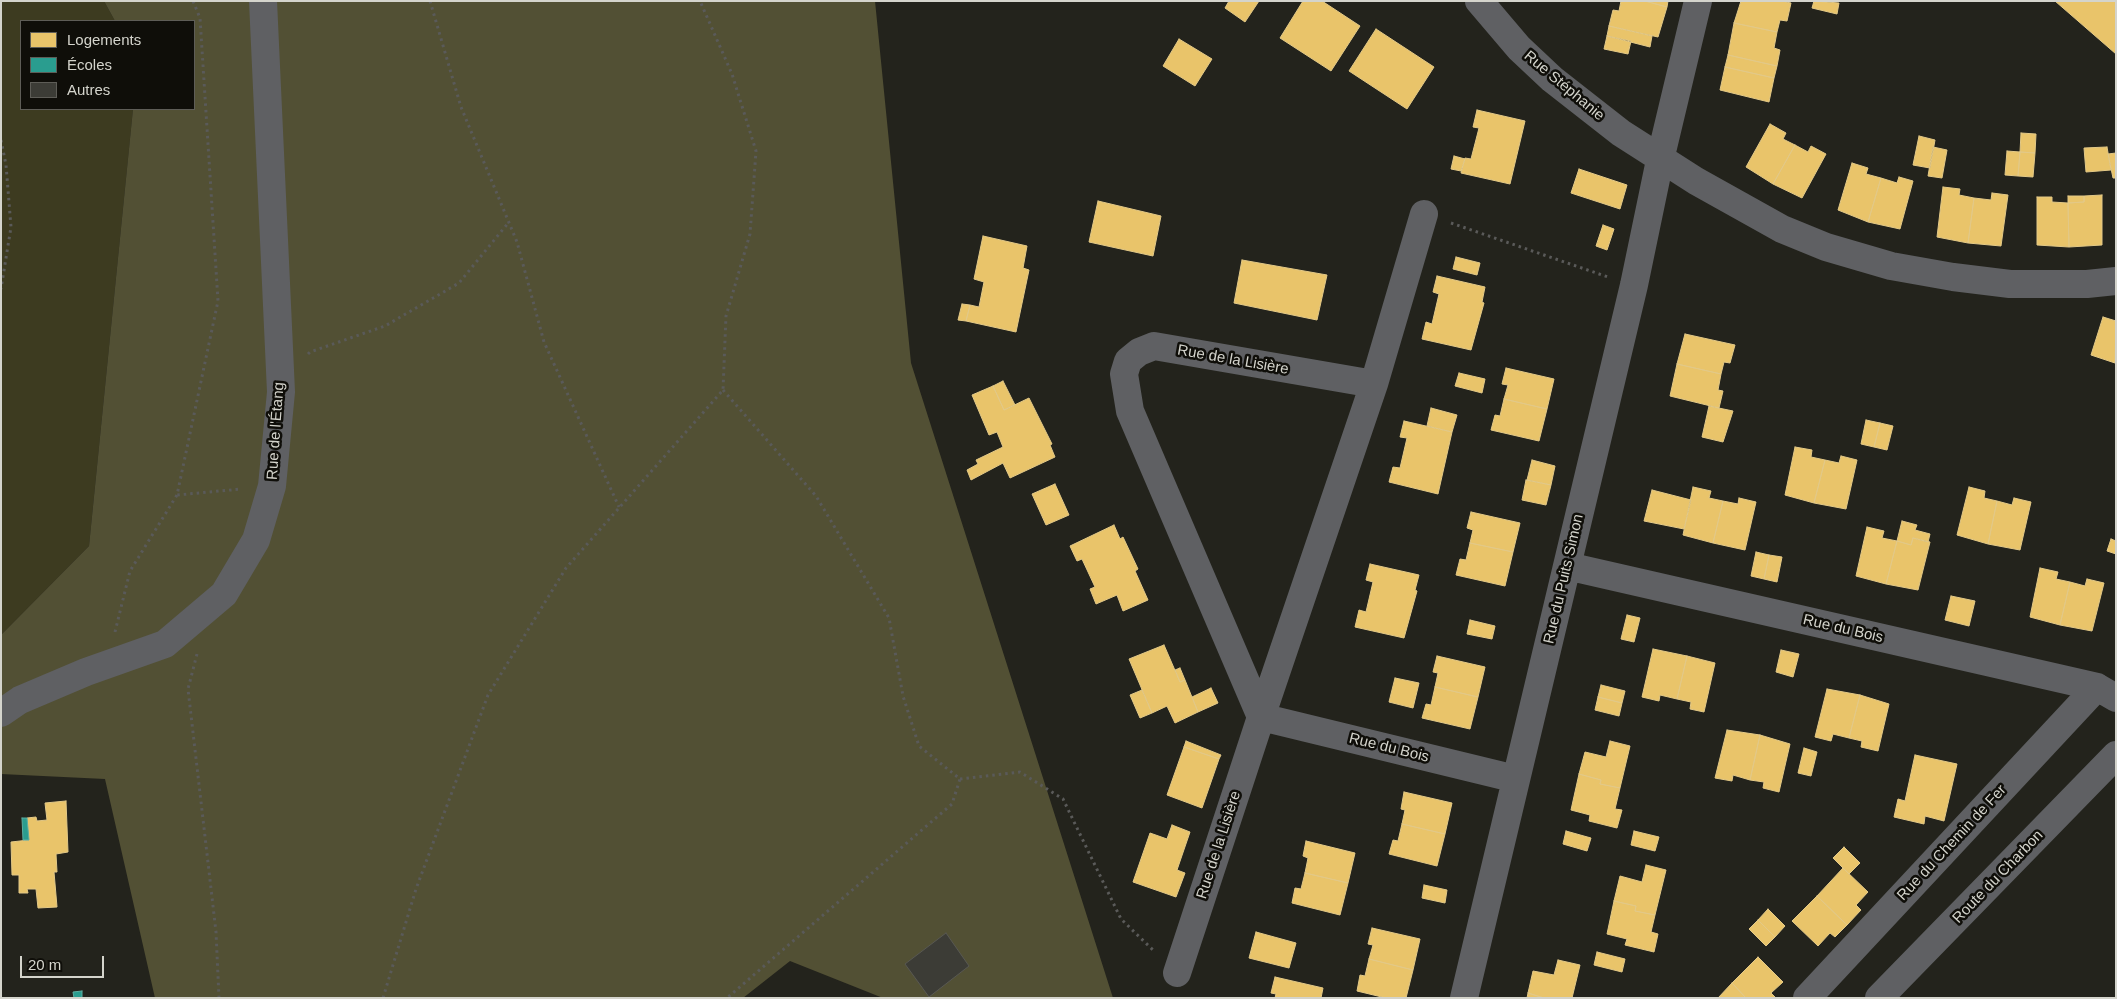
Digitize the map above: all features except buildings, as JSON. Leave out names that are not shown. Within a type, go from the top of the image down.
[{"type":"street","name":"Rue de l'Étang","points":[[1,713],[20,700],[86,672],[165,644],[224,594],[256,540],[272,486],[281,392],[262,1]]},
{"type":"street","name":"Rue Stéphanie","points":[[1479,1],[1520,48],[1552,79],[1621,133],[1660,160],[1782,229],[1826,247],[1891,266],[1953,277],[2010,284],[2087,284],[2116,281]]},
{"type":"street","name":"Rue du Puits Simon","points":[[1464,998],[1634,285],[1660,160],[1698,1]]},
{"type":"street","points":[[1374,384],[1424,214]]},
{"type":"street","name":"Rue de la Lisière","points":[[1177,973],[1261,717],[1374,384],[1154,346],[1139,352],[1128,361],[1124,374],[1130,411],[1261,717]]},
{"type":"street","name":"Rue du Bois","points":[[1567,566],[2106,693]]},
{"type":"street","name":"Rue du Chemin de Fer","points":[[1807,998],[2106,693]]},
{"type":"street","name":"Rue du Bois","points":[[1261,717],[1516,779]]},
{"type":"street","name":"Route du Charbon","points":[[1879,998],[2116,755]]},
{"type":"path","points":[[107,665],[130,571],[176,496],[218,301],[200,18],[193,1]]},
{"type":"path","points":[[430,1],[461,107],[517,242],[544,342],[619,507]]},
{"type":"path","points":[[383,998],[416,888],[488,695],[566,568],[724,390],[726,316],[750,234],[756,151],[732,74],[700,1]]},
{"type":"path","points":[[1,140],[6,165],[11,227],[1,289]]},
{"type":"path","points":[[1424,214],[1634,285]]},
{"type":"path","points":[[281,392],[310,352],[385,326],[459,283],[509,222]]},
{"type":"path","points":[[724,390],[816,496],[889,618],[903,696],[919,746],[960,779],[1020,772],[1063,799],[1121,919],[1177,973]]},
{"type":"path","points":[[176,496],[272,486]]},
{"type":"path","points":[[199,648],[188,689],[216,932],[219,998]]},
{"type":"path","points":[[727,998],[952,804],[960,779]]},
{"type":"shaded area","points":[[1,1],[104,1],[114,20],[20,20],[20,110],[133,110],[89,546],[1,635]]},
{"type":"shaded area","points":[[104,1],[875,1],[911,363],[1113,998],[883,998],[790,961],[743,998],[155,998],[105,779],[1,774],[1,635],[89,546],[133,110],[195,110],[195,20],[114,20]]}]
